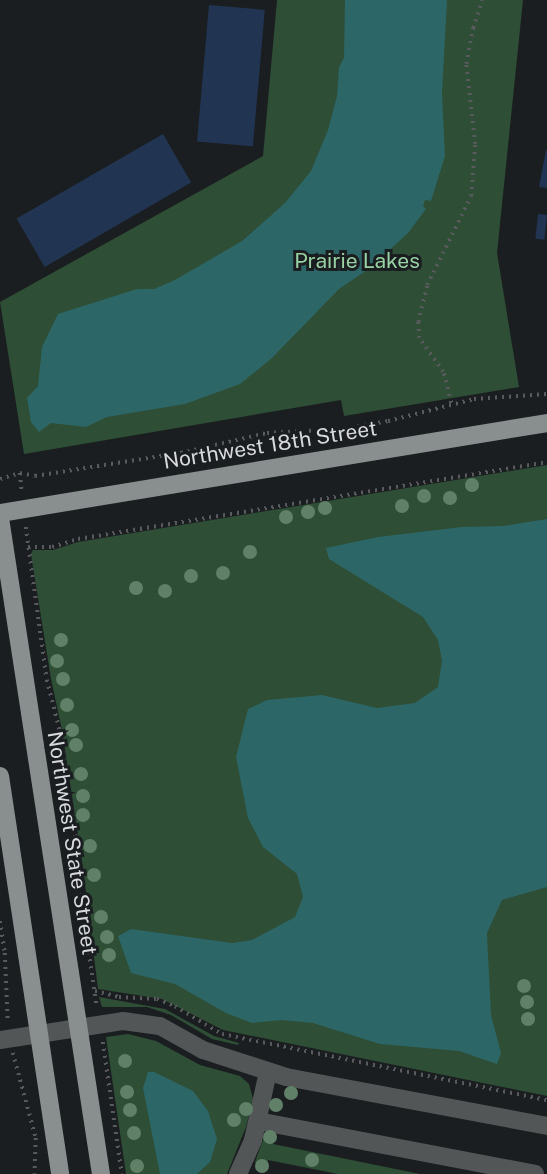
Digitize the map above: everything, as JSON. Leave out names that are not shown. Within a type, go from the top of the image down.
[{"type":"main road","name":"Northwest 18th Street","points":[[0,513],[547,423]]},
{"type":"main road","name":"Northwest State Street","points":[[0,518],[101,1174]]},
{"type":"main road","points":[[0,776],[60,1174]]},
{"type":"lane","points":[[0,1040],[123,1021],[160,1026],[202,1050],[268,1072],[547,1126]]},
{"type":"lane","points":[[238,1174],[258,1121],[268,1072]]},
{"type":"lane","points":[[258,1121],[535,1174]]},
{"type":"path","points":[[451,403],[443,372],[419,338],[418,322],[427,285],[454,234],[472,189],[475,144],[466,64],[473,27],[482,0]]},
{"type":"path","points":[[0,479],[20,472],[35,475],[181,453],[267,433],[344,429],[388,421],[451,403],[547,394]]},
{"type":"path","points":[[5,549],[52,547],[78,539],[547,462]]},
{"type":"path","points":[[20,472],[47,680],[62,744],[122,1174]]},
{"type":"path","points":[[95,991],[119,997],[157,999],[175,1006],[222,1034],[547,1100]]},
{"type":"green space","name":"Prairie Lakes","points":[[277,0],[523,0],[497,253],[519,387],[344,416],[341,400],[24,454],[0,302],[263,156]]},
{"type":"green space","points":[[547,465],[547,1096],[223,1030],[162,999],[98,989],[83,868],[31,554],[33,550],[53,550],[78,542]]},
{"type":"green space","points":[[99,997],[165,1009],[214,1036],[239,1043],[238,1045],[212,1039],[171,1015],[147,1007],[102,1007]]},
{"type":"green space","points":[[128,1034],[156,1041],[200,1065],[240,1076],[249,1084],[253,1099],[246,1127],[227,1174],[126,1174],[106,1037]]},
{"type":"green space","points":[[272,1131],[275,1134],[273,1144],[420,1174],[338,1174],[268,1160],[265,1171],[260,1171],[255,1162],[265,1134]]},
{"type":"water","points":[[345,0],[447,0],[442,93],[445,156],[431,201],[425,200],[423,206],[426,209],[408,233],[370,268],[339,289],[272,358],[240,384],[185,404],[107,417],[86,427],[51,423],[39,432],[31,422],[27,398],[38,386],[42,347],[58,314],[137,289],[154,289],[175,280],[242,241],[285,203],[311,171],[328,130],[337,96],[339,67],[344,58]]},
{"type":"water","points":[[547,519],[547,887],[502,900],[487,933],[491,1015],[501,1053],[497,1064],[459,1051],[380,1044],[313,1023],[281,1020],[252,1023],[226,1013],[175,984],[131,973],[118,936],[131,929],[232,943],[252,940],[295,917],[303,897],[297,874],[263,847],[248,818],[236,757],[248,709],[267,700],[322,695],[377,708],[415,703],[438,687],[442,661],[438,640],[423,617],[329,559],[326,548],[378,537],[462,527],[503,526]]},
{"type":"water","points":[[148,1072],[154,1072],[193,1091],[208,1111],[217,1139],[210,1162],[197,1174],[160,1174],[143,1088]]},
{"type":"building","points":[[209,5],[265,10],[253,146],[197,141]]},
{"type":"building","points":[[163,134],[191,182],[45,267],[17,218]]},
{"type":"building","points":[[547,150],[547,188],[539,187]]},
{"type":"building","points":[[538,214],[547,215],[544,240],[535,239]]}]
